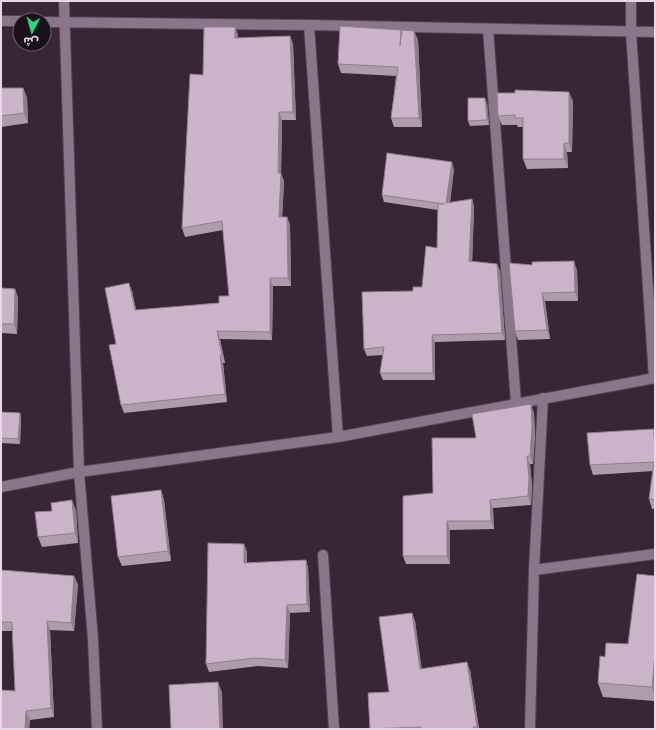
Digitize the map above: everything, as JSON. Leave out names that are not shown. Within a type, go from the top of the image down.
[{"type":"street","points":[[64,1],[80,472],[93,639],[97,729]]},
{"type":"street","points":[[1,486],[80,472],[338,437],[654,378],[631,32],[631,1]]},
{"type":"street","points":[[1,21],[12,21]]},
{"type":"street","points":[[52,22],[309,25],[655,32]]},
{"type":"street","points":[[309,25],[338,437]]},
{"type":"street","points":[[488,29],[516,403]]},
{"type":"street","points":[[530,729],[534,570],[542,398]]},
{"type":"street","points":[[534,570],[655,554]]},
{"type":"street","points":[[323,555],[334,729]]},
{"type":"building","points":[[340,26],[401,30],[400,46],[402,30],[414,31],[419,118],[391,118],[398,67],[338,64]]},
{"type":"building","points":[[204,27],[235,27],[235,38],[290,36],[293,112],[279,112],[278,173],[281,173],[279,217],[287,217],[288,278],[270,278],[270,332],[217,331],[222,355],[220,355],[225,394],[121,405],[109,345],[116,344],[105,288],[129,283],[135,310],[219,303],[219,296],[229,296],[222,221],[182,228],[190,74],[203,75]]},
{"type":"building","points":[[1,88],[23,88],[24,113],[1,116]]},
{"type":"building","points":[[515,90],[569,92],[569,143],[564,143],[564,159],[523,159],[523,118],[515,118],[515,115],[498,116],[497,93],[515,93]]},
{"type":"building","points":[[468,98],[485,98],[487,120],[468,121]]},
{"type":"building","points":[[387,153],[452,162],[446,203],[472,199],[469,261],[497,264],[502,333],[432,335],[433,373],[380,373],[384,347],[364,349],[362,292],[413,291],[413,287],[422,287],[426,246],[437,248],[438,204],[444,204],[382,195]]},
{"type":"building","points":[[574,261],[575,292],[542,293],[547,330],[515,331],[509,263],[532,265],[532,262]]},
{"type":"building","points":[[1,288],[15,289],[14,324],[1,324]]},
{"type":"building","points":[[531,404],[532,426],[530,456],[527,456],[529,478],[528,496],[490,500],[491,521],[447,521],[447,556],[403,556],[403,496],[433,493],[432,438],[476,438],[472,414]]},
{"type":"building","points":[[1,412],[20,413],[18,439],[1,438]]},
{"type":"building","points":[[654,429],[655,500],[649,499],[654,462],[590,465],[587,433]]},
{"type":"building","points":[[161,490],[168,551],[118,557],[111,496]]},
{"type":"building","points":[[72,500],[75,533],[38,537],[35,512],[52,511],[51,503]]},
{"type":"building","points":[[208,543],[244,544],[244,563],[306,560],[307,604],[287,605],[285,660],[255,658],[206,664]]},
{"type":"building","points":[[1,570],[74,576],[71,623],[47,621],[51,708],[26,711],[25,729],[1,729],[1,690],[15,691],[12,622],[1,622]]},
{"type":"building","points":[[637,574],[655,576],[655,653],[652,687],[598,683],[600,656],[605,657],[606,643],[628,644]]},
{"type":"building","points":[[412,613],[420,669],[467,662],[477,727],[473,727],[474,729],[421,729],[421,727],[370,729],[368,693],[389,692],[379,617]]},
{"type":"building","points":[[218,682],[220,729],[171,729],[169,685]]}]
